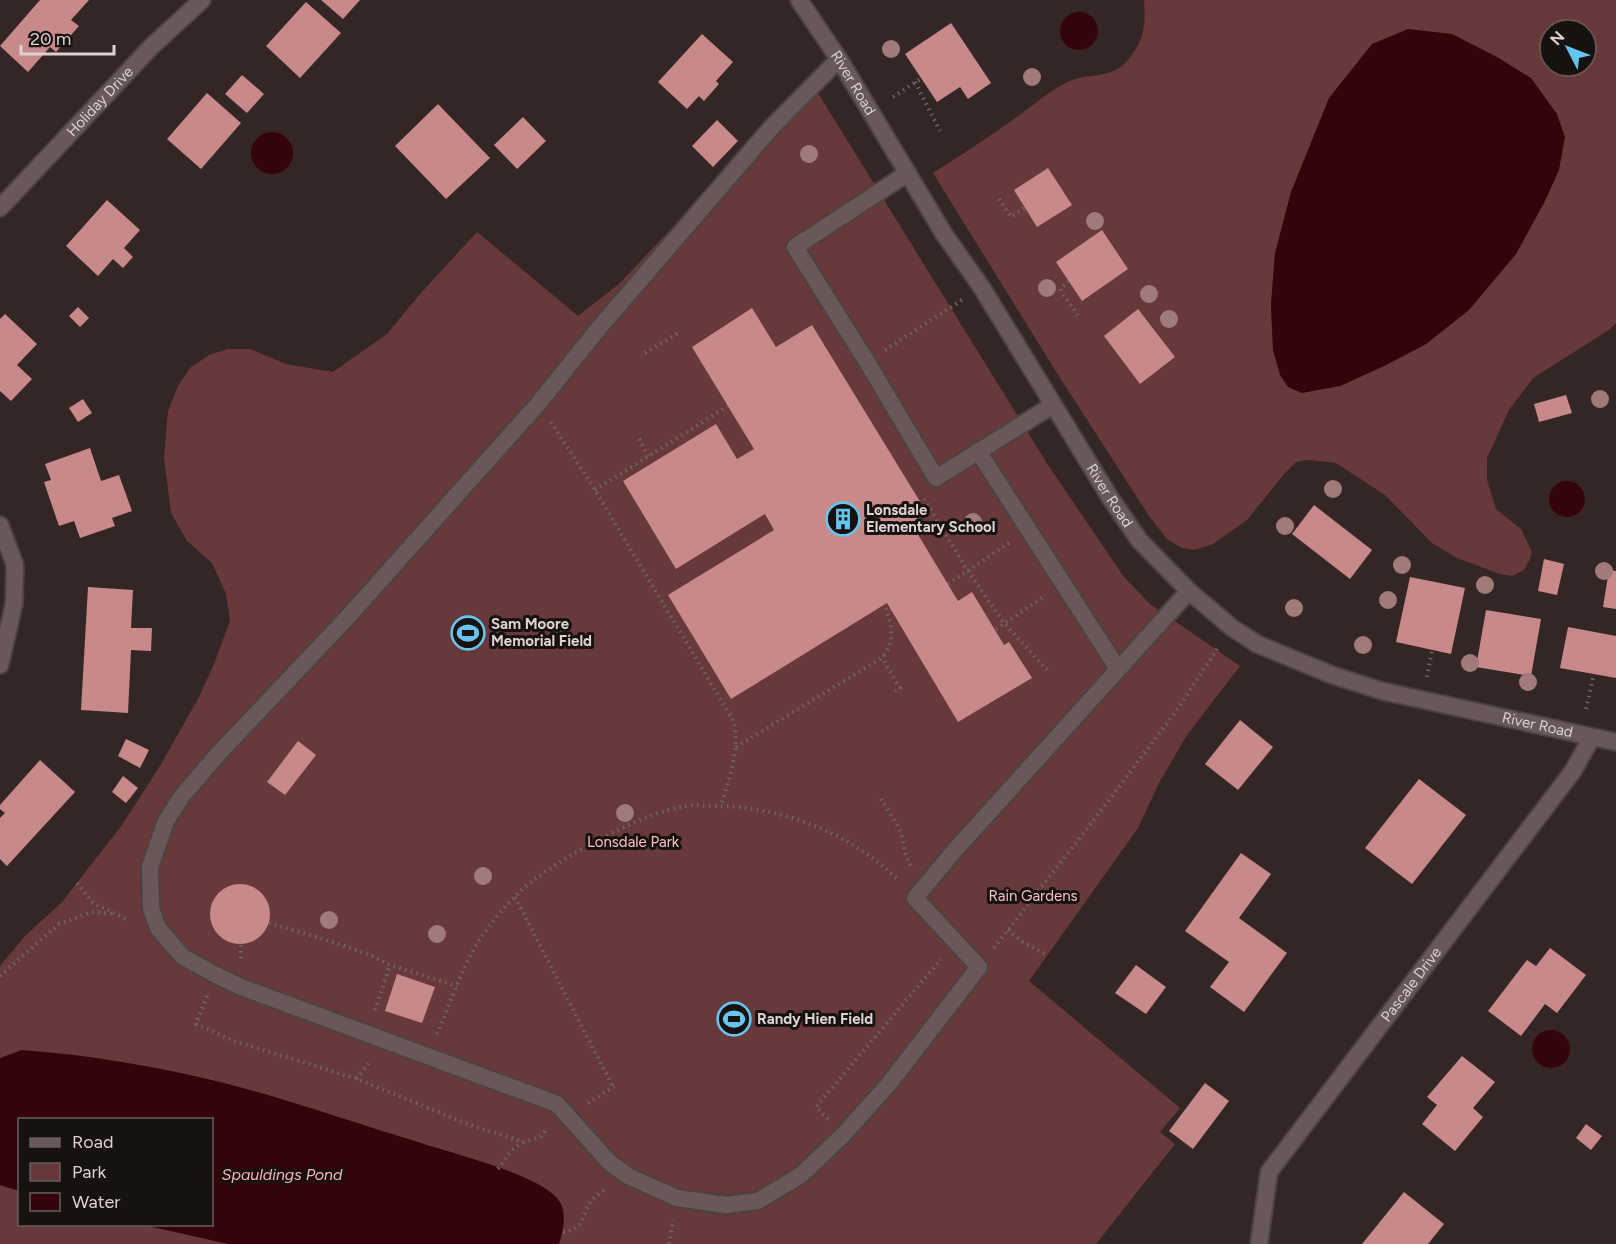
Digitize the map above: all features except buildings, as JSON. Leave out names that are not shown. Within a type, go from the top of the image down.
[{"type":"main road","name":"Holiday Drive","points":[[0,208],[152,47],[202,0]]},
{"type":"main road","name":"River Road","points":[[799,0],[838,59],[944,234],[982,288],[1109,496],[1139,540],[1189,591],[1231,627],[1257,644],[1332,675],[1382,691],[1616,742]]},
{"type":"main road","points":[[838,59],[771,128],[599,328],[538,404],[346,619],[219,753],[182,796],[166,821],[150,867],[151,908],[158,928],[183,957],[223,979],[547,1100],[568,1116],[609,1161],[628,1176],[677,1198],[726,1205],[758,1201],[801,1175],[843,1135],[888,1085],[979,967],[915,898],[955,850],[1189,591]]},
{"type":"main road","points":[[908,173],[795,247],[936,478],[1053,405]]},
{"type":"main road","points":[[978,452],[1118,669]]},
{"type":"main road","points":[[0,525],[15,565],[14,604],[0,665]]},
{"type":"main road","name":"Pascale Drive","points":[[1259,1244],[1269,1172],[1573,771],[1592,737]]},
{"type":"path","points":[[893,97],[922,78]]},
{"type":"path","points":[[915,82],[940,130]]},
{"type":"path","points":[[999,199],[1011,217],[1025,208]]},
{"type":"path","points":[[1069,281],[1061,292],[1078,315]]},
{"type":"path","points":[[867,362],[982,288]]},
{"type":"path","points":[[645,354],[680,332]]},
{"type":"path","points":[[538,404],[595,490],[734,722],[737,736],[736,747],[721,806]]},
{"type":"path","points":[[595,490],[728,406]]},
{"type":"path","points":[[639,439],[648,456]]},
{"type":"path","points":[[922,496],[968,571],[1004,623],[1050,673]]},
{"type":"path","points":[[948,584],[1029,529]]},
{"type":"path","points":[[996,629],[1064,584]]},
{"type":"path","points":[[736,747],[884,655],[888,651],[892,636],[890,616],[884,605]]},
{"type":"path","points":[[979,967],[1179,707],[1231,627]]},
{"type":"path","points":[[1427,678],[1432,650]]},
{"type":"path","points":[[884,655],[885,663],[900,688],[895,691]]},
{"type":"path","points":[[1586,709],[1594,674]]},
{"type":"path","points":[[881,799],[903,838]]},
{"type":"path","points":[[427,1056],[469,958],[490,925],[515,897],[534,880],[565,860],[622,828],[655,814],[688,806],[741,806],[797,819],[829,832],[866,852],[889,871],[915,898]]},
{"type":"path","points":[[77,883],[93,903],[135,922]]},
{"type":"path","points":[[498,1168],[512,1150],[524,1142],[540,1137],[590,1100],[615,1086],[515,897]]},
{"type":"path","points":[[0,976],[59,924],[92,912],[114,914]]},
{"type":"path","points":[[269,923],[368,954],[390,965],[457,986]]},
{"type":"path","points":[[1008,930],[1023,942],[1047,955]]},
{"type":"path","points":[[843,1135],[816,1107],[956,941]]},
{"type":"path","points":[[366,1033],[390,965]]},
{"type":"path","points":[[223,979],[207,997],[196,1024],[234,1041],[357,1078],[470,1125],[524,1142]]},
{"type":"path","points":[[564,1232],[571,1231],[583,1222],[590,1203],[599,1193],[628,1176]]},
{"type":"green space","points":[[1144,0],[1616,0],[1616,323],[1609,330],[1533,378],[1509,410],[1487,458],[1487,480],[1496,509],[1521,529],[1532,552],[1524,570],[1512,576],[1500,574],[1457,558],[1432,543],[1385,495],[1336,463],[1308,460],[1296,462],[1247,520],[1213,544],[1194,550],[1182,548],[1167,539],[1149,516],[933,173],[1063,84],[1105,74],[1119,68],[1136,48],[1144,26]],"holes":[[[1275,253],[1426,344],[1340,386],[1273,350],[1271,305]]]},
{"type":"green space","name":"Lonsdale Park","points":[[808,77],[1048,465],[1124,577],[1150,604],[1240,666],[1187,735],[1159,783],[1138,828],[1029,981],[1180,1108],[1160,1132],[1175,1144],[1096,1244],[0,1244],[0,966],[25,936],[62,902],[122,825],[160,766],[199,697],[230,621],[226,594],[212,563],[187,541],[171,513],[164,457],[168,411],[178,386],[190,368],[209,355],[228,349],[250,349],[286,364],[333,372],[387,334],[477,232],[578,316],[619,284],[701,197]]},
{"type":"water","points":[[1079,12],[1092,18],[1098,31],[1092,44],[1079,50],[1066,44],[1060,31],[1066,18]]},
{"type":"water","points":[[1408,29],[1452,34],[1497,57],[1531,78],[1557,114],[1565,137],[1559,170],[1516,254],[1469,310],[1426,344],[1386,365],[1340,386],[1302,393],[1288,387],[1280,375],[1273,350],[1271,305],[1275,253],[1291,192],[1329,98],[1372,44]]},
{"type":"water","points":[[272,132],[280,133],[287,138],[292,145],[292,161],[287,168],[280,173],[272,174],[264,173],[257,168],[252,161],[251,153],[252,145],[257,138],[264,133]]},
{"type":"water","points":[[1567,481],[1580,486],[1585,499],[1580,512],[1567,517],[1554,512],[1549,499],[1554,486]]},
{"type":"water","points":[[1551,1030],[1565,1035],[1570,1049],[1565,1063],[1551,1068],[1537,1063],[1532,1049],[1537,1035]]},
{"type":"water","name":"Spauldings Pond","points":[[22,1050],[122,1062],[171,1071],[296,1103],[492,1165],[530,1180],[556,1197],[564,1213],[559,1244],[228,1244],[148,1226],[213,1226],[213,1118],[18,1118],[18,1191],[0,1185],[0,1058]]},
{"type":"place","name":"Lonsdale Elementary School","points":[[843,519]]},
{"type":"place","name":"Sam Moore Memorial Field","points":[[468,633]]},
{"type":"place","name":"Randy Hien Field","points":[[734,1019]]},
{"type":"park label","name":"Rain Gardens","points":[[1033,896]]}]
